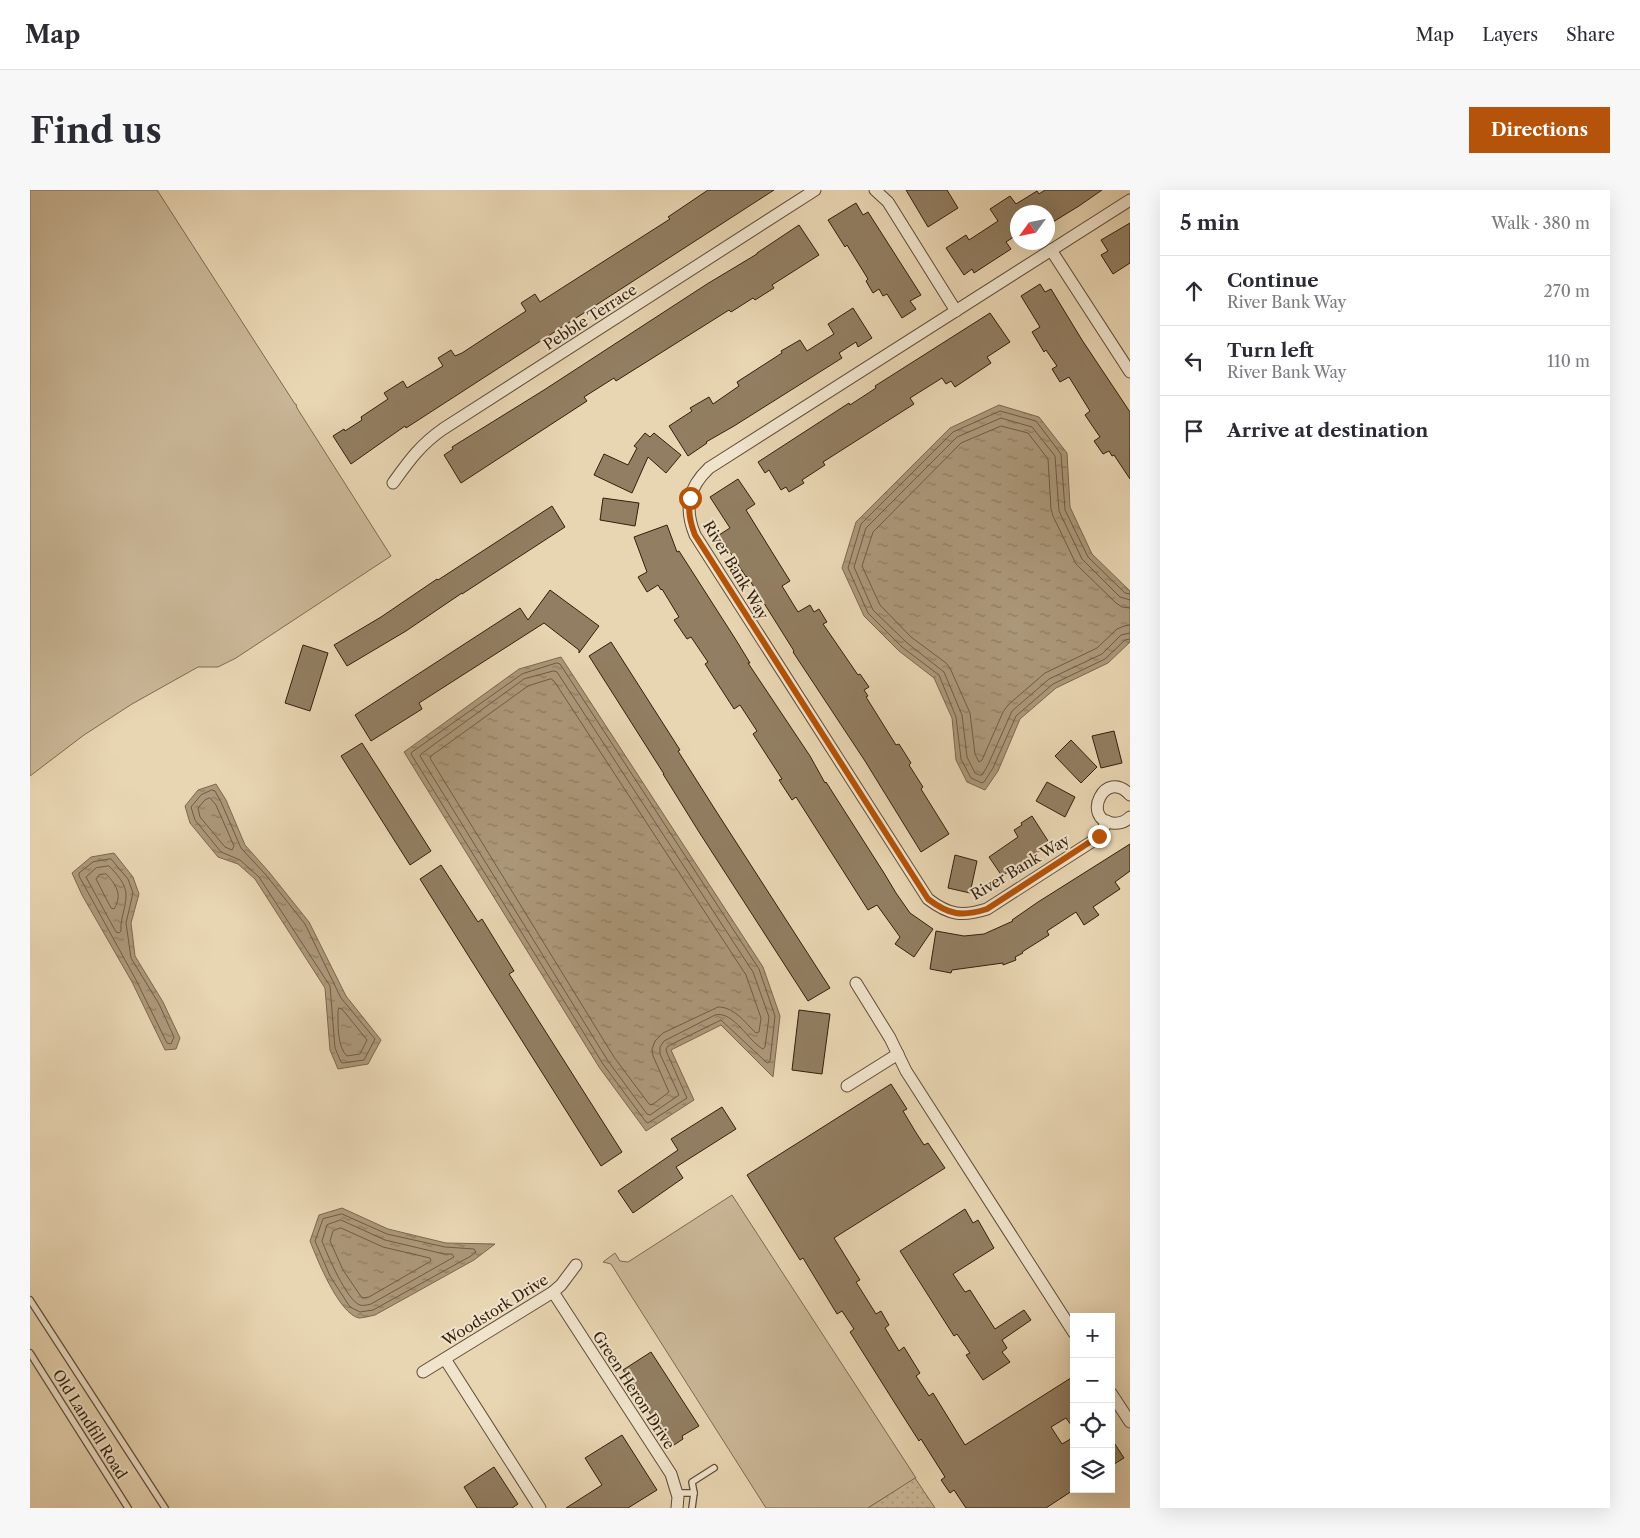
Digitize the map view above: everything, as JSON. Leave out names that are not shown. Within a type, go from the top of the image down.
[{"type":"street","name":"Pebble Terrace","points":[[393,483],[417,450],[443,429],[815,190]]},
{"type":"street","points":[[875,190],[888,202],[956,311]]},
{"type":"street","name":"River Bank Way","points":[[1055,247],[1130,200]]},
{"type":"street","points":[[1051,250],[1130,372]]},
{"type":"street","name":"River Bank Way","points":[[1051,250],[709,468],[694,486],[688,511],[695,535],[920,890],[938,907],[950,913],[962,914],[987,909],[1099,836],[1106,822]]},
{"type":"street","points":[[1130,795],[1125,790],[1113,787],[1103,792],[1099,797],[1097,809],[1106,822],[1114,824],[1130,817]]},
{"type":"street","points":[[856,983],[890,1038],[906,1071],[1070,1327]]},
{"type":"street","points":[[847,1086],[898,1054]]},
{"type":"street","name":"Woodstork Drive","points":[[424,1372],[553,1292],[561,1285],[576,1265]]},
{"type":"street","name":"Green Heron Drive","points":[[553,1292],[671,1474],[677,1494],[677,1508]]},
{"type":"street","points":[[445,1359],[540,1508]]},
{"type":"street","points":[[1115,1398],[1130,1422]]},
{"type":"lane","points":[[30,1300],[165,1508]]},
{"type":"lane","name":"Old Landfill Road","points":[[30,1353],[128,1508]]},
{"type":"lane","points":[[692,1508],[694,1493],[692,1482],[714,1468]]},
{"type":"lane","points":[[677,1494],[694,1493]]},
{"type":"shaded area","points":[[30,190],[157,190],[296,404],[391,556],[236,658],[218,667],[198,667],[132,704],[84,735],[30,776]]},
{"type":"shaded area","points":[[732,1195],[916,1478],[868,1508],[766,1508],[611,1264],[603,1262],[615,1253],[620,1261],[628,1262]]},
{"type":"shaded area","points":[[915,1478],[935,1508],[868,1508]]},
{"type":"water","points":[[999,405],[1039,417],[1067,453],[1070,507],[1092,554],[1130,591],[1130,642],[1108,663],[1056,688],[1020,719],[998,771],[985,790],[967,782],[956,760],[952,718],[934,678],[899,651],[864,616],[842,568],[856,522],[950,428]]},
{"type":"water","points":[[561,657],[763,967],[780,1016],[773,1077],[721,1025],[671,1050],[694,1100],[646,1131],[599,1067],[404,752],[519,669]]},
{"type":"water","points":[[216,784],[226,800],[245,845],[309,922],[346,996],[381,1040],[368,1064],[338,1069],[330,1050],[325,988],[255,879],[238,864],[218,857],[190,823],[185,806],[198,790]]},
{"type":"water","points":[[114,853],[133,877],[139,894],[131,923],[135,956],[163,1002],[180,1038],[176,1049],[165,1050],[132,982],[82,895],[72,873],[91,857]]},
{"type":"water","points":[[342,1208],[388,1229],[446,1243],[495,1244],[474,1260],[375,1315],[359,1318],[351,1314],[337,1297],[323,1272],[310,1241],[319,1215]]},
{"type":"building","points":[[708,190],[774,190],[406,428],[405,426],[351,464],[333,436],[362,420],[361,417],[388,399],[384,393],[403,381],[407,388],[443,366],[438,358],[451,350],[455,356],[462,353],[526,311],[521,303],[535,294],[540,302],[670,219],[668,217]]},
{"type":"building","points":[[906,190],[947,190],[958,208],[928,227]]},
{"type":"building","points":[[1045,190],[1102,190],[1055,221],[1055,205],[1010,205],[1010,239],[1006,242],[1010,250],[974,273],[972,269],[964,275],[946,248],[966,235],[969,240],[998,221],[990,209],[1010,196],[1016,204],[1037,191],[1039,194]]},
{"type":"building","points":[[856,203],[863,215],[868,212],[921,295],[910,301],[916,309],[902,318],[887,294],[883,296],[879,289],[873,293],[866,281],[868,279],[847,245],[845,247],[828,220]]},
{"type":"building","points":[[1130,223],[1130,263],[1113,274],[1101,255],[1108,251],[1101,240]]},
{"type":"building","points":[[799,225],[819,255],[772,285],[774,288],[755,300],[753,298],[731,312],[729,310],[616,381],[614,378],[584,397],[587,401],[461,483],[444,455],[453,449],[452,447],[757,254]]},
{"type":"building","points":[[1040,284],[1045,292],[1051,289],[1130,412],[1130,479],[1114,455],[1112,456],[1109,451],[1103,454],[1094,441],[1100,437],[1085,415],[1090,411],[1069,377],[1060,382],[1052,369],[1057,366],[1046,350],[1044,352],[1032,332],[1040,327],[1021,296]]},
{"type":"building","points":[[853,308],[872,338],[858,347],[856,342],[839,353],[842,358],[706,442],[688,456],[669,426],[692,411],[690,408],[709,397],[713,404],[739,386],[737,382],[800,340],[807,351],[834,334],[828,324]]},
{"type":"building","points":[[990,313],[1010,342],[987,357],[991,363],[955,387],[951,381],[946,384],[942,378],[910,398],[914,404],[823,462],[825,465],[802,480],[804,483],[789,492],[786,487],[781,490],[769,470],[765,473],[758,462],[849,403],[850,405],[876,388],[875,386]]},
{"type":"building","points":[[645,433],[650,437],[654,433],[681,455],[666,473],[648,457],[632,493],[594,475],[604,454],[628,465],[637,448],[634,446]]},
{"type":"building","points":[[738,479],[755,504],[746,510],[790,581],[782,586],[798,612],[810,605],[814,612],[819,609],[827,622],[823,624],[858,675],[860,674],[869,687],[864,690],[868,696],[866,697],[896,745],[899,744],[911,763],[909,765],[923,787],[921,789],[949,834],[921,852],[865,761],[719,535],[730,528],[710,497]]},
{"type":"building","points":[[603,498],[639,503],[635,526],[600,520]]},
{"type":"building","points":[[552,506],[565,527],[406,631],[347,666],[334,645],[381,617]]},
{"type":"building","points":[[667,525],[677,552],[679,551],[750,663],[748,663],[810,756],[825,783],[896,893],[910,913],[933,929],[914,957],[895,944],[900,937],[877,905],[868,910],[796,797],[792,800],[779,780],[782,779],[753,734],[757,731],[740,705],[734,709],[705,664],[708,662],[691,637],[687,639],[674,620],[679,617],[662,589],[658,585],[647,592],[638,577],[647,572],[634,537]]},
{"type":"building","points":[[550,590],[599,626],[579,653],[579,650],[544,623],[419,703],[422,709],[371,741],[355,715],[520,608],[528,620]]},
{"type":"building","points":[[611,642],[680,750],[678,751],[830,988],[808,1001],[589,656]]},
{"type":"building","points":[[303,645],[328,653],[310,711],[285,703]]},
{"type":"building","points":[[1114,731],[1122,763],[1101,768],[1092,736]]},
{"type":"building","points":[[1071,740],[1097,767],[1081,783],[1055,756]]},
{"type":"building","points":[[362,743],[431,851],[410,865],[341,756]]},
{"type":"building","points":[[1047,782],[1075,797],[1065,817],[1036,801]]},
{"type":"building","points":[[1032,816],[1050,844],[1002,876],[989,857],[1018,837],[1014,830]]},
{"type":"building","points":[[1130,844],[1130,871],[1115,882],[1120,889],[1093,907],[1099,915],[1084,925],[1076,912],[1047,931],[1049,935],[1015,957],[1016,960],[1003,965],[1003,963],[952,970],[951,973],[930,969],[936,931],[964,936],[984,934],[1013,921],[1038,902]]},
{"type":"building","points":[[955,855],[977,861],[970,893],[948,888]]},
{"type":"building","points":[[441,865],[478,922],[482,919],[514,971],[509,974],[622,1152],[601,1166],[420,879]]},
{"type":"building","points":[[799,1010],[830,1014],[822,1074],[792,1070]]},
{"type":"building","points":[[891,1084],[907,1109],[903,1111],[924,1145],[928,1143],[945,1168],[834,1238],[860,1280],[856,1282],[876,1314],[881,1311],[889,1325],[885,1328],[899,1351],[904,1347],[920,1373],[916,1376],[929,1396],[933,1393],[965,1445],[1070,1379],[1070,1424],[1066,1418],[1051,1427],[1062,1444],[1070,1439],[1070,1492],[1046,1508],[966,1508],[954,1490],[950,1493],[941,1480],[945,1477],[921,1439],[919,1441],[850,1332],[854,1329],[842,1311],[837,1314],[803,1258],[800,1260],[747,1175]]},
{"type":"building","points":[[722,1107],[736,1129],[676,1167],[683,1178],[633,1213],[618,1191],[678,1150],[671,1139]]},
{"type":"building","points":[[965,1209],[973,1223],[978,1220],[994,1248],[953,1274],[965,1292],[970,1290],[995,1329],[1024,1310],[1031,1320],[1002,1340],[1007,1348],[1002,1352],[1010,1362],[983,1380],[966,1355],[970,1353],[957,1334],[954,1336],[900,1251]]},
{"type":"building","points":[[651,1352],[699,1426],[682,1436],[683,1439],[671,1447],[623,1370]]},
{"type":"building","points":[[622,1435],[657,1490],[628,1508],[566,1508],[602,1485],[585,1458]]},
{"type":"building","points":[[1115,1444],[1124,1458],[1115,1464]]},
{"type":"building","points":[[494,1467],[518,1504],[512,1508],[477,1508],[464,1487]]},
{"type":"route","points":[[690,498],[688,511],[695,535],[920,890],[928,899],[950,913],[974,913],[987,909],[1099,836]]}]
